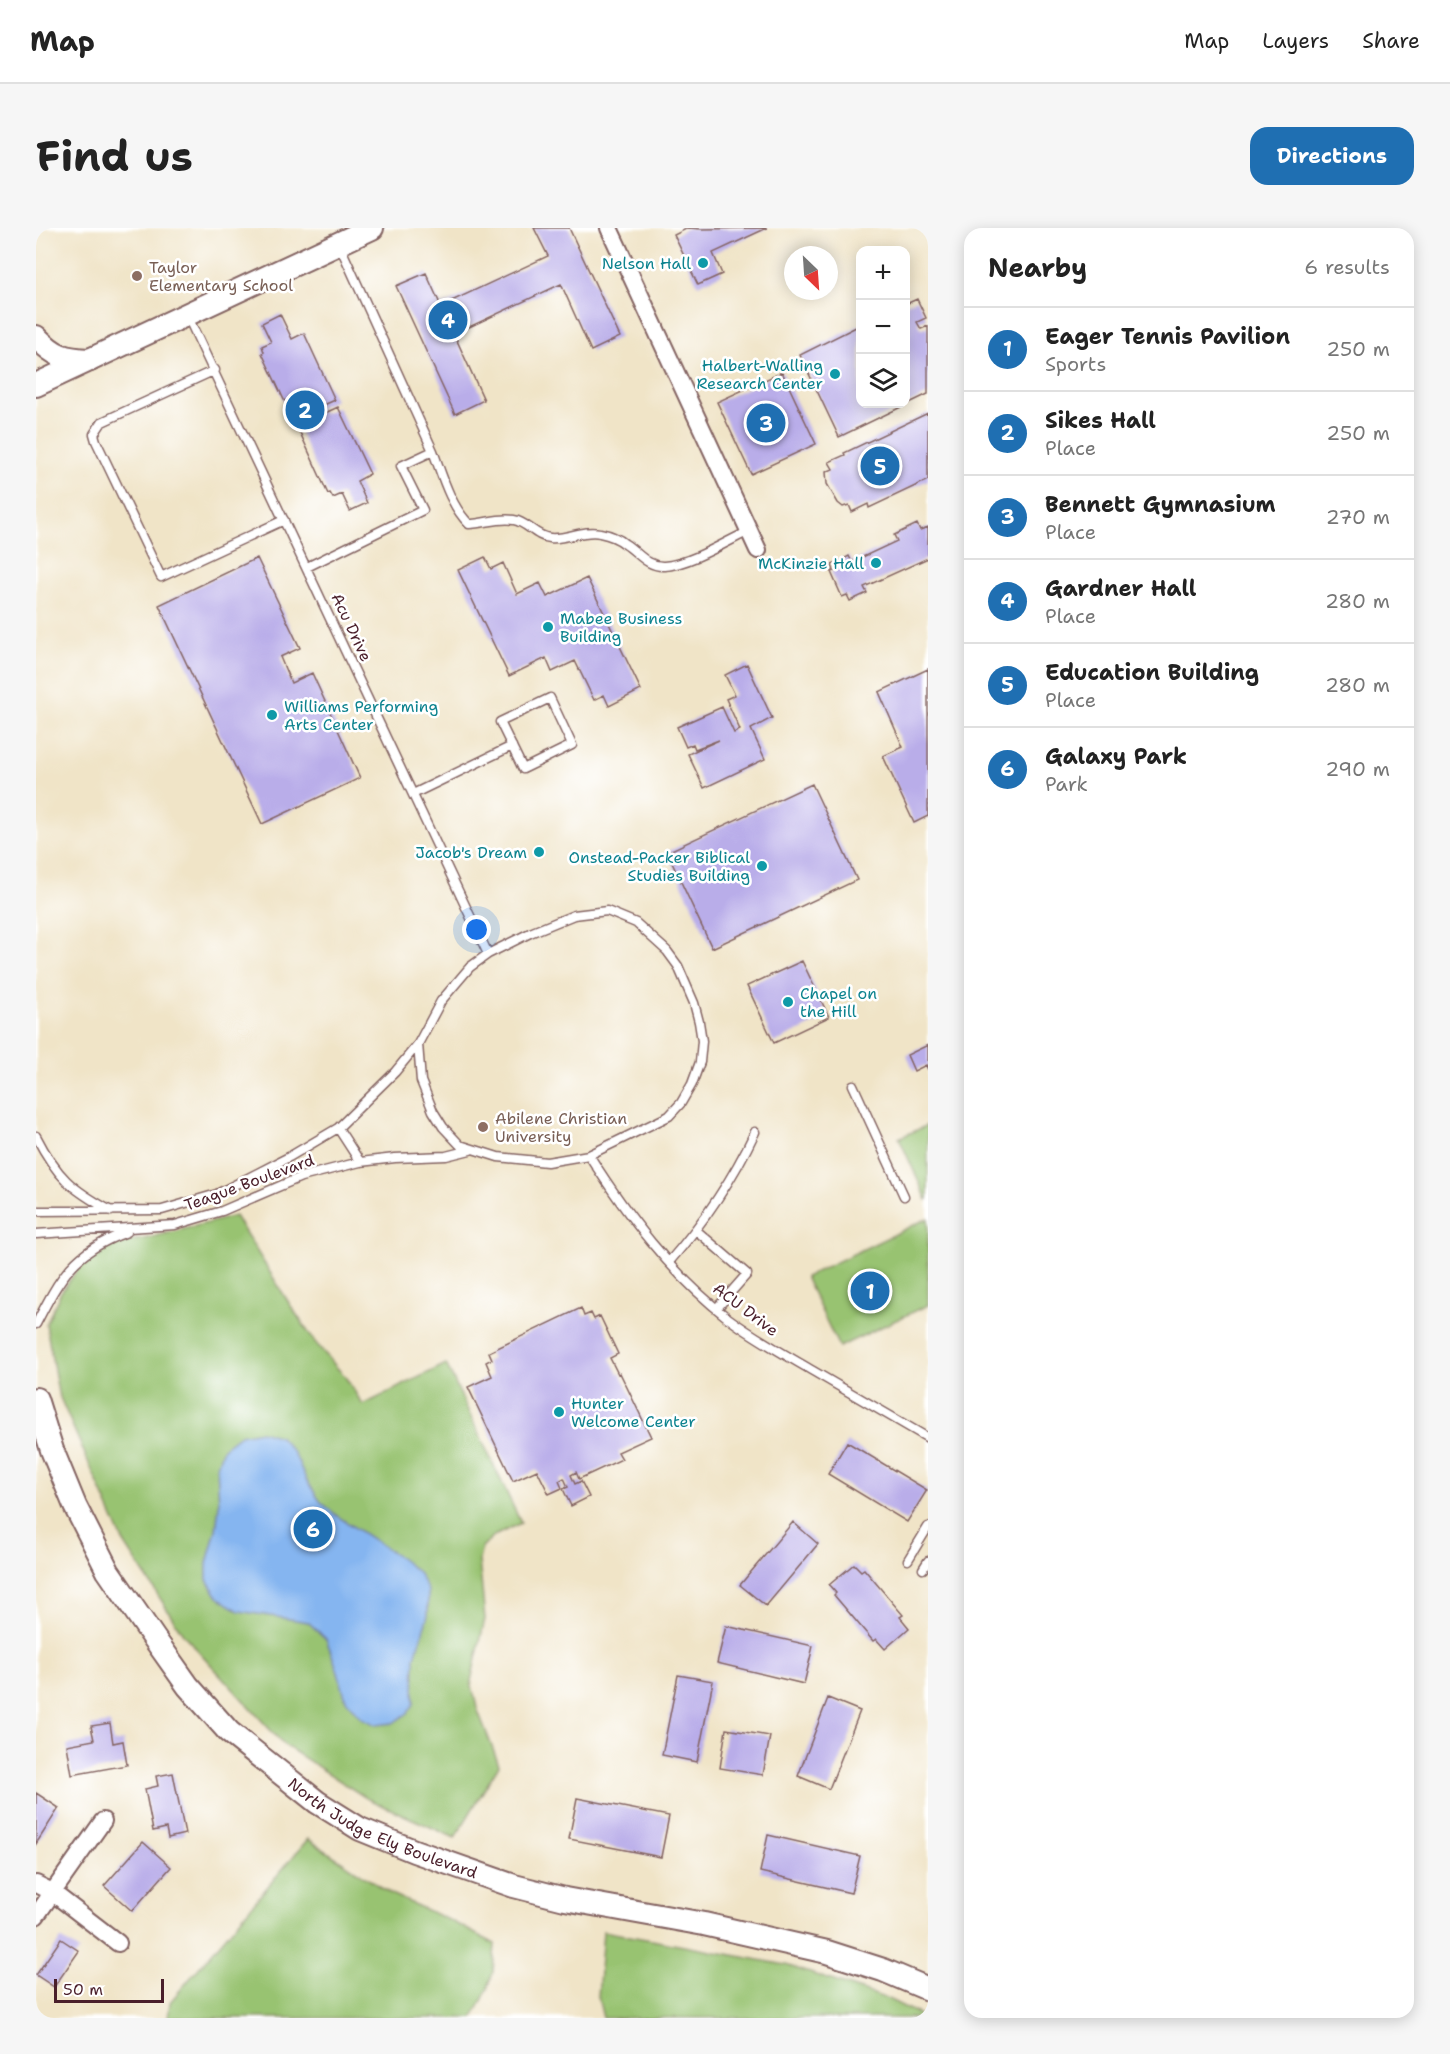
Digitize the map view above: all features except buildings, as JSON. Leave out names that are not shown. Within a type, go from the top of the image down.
[{"type":"main road","points":[[36,385],[372,228]]},
{"type":"main road","points":[[36,337],[47,348],[66,359],[90,360]]},
{"type":"main road","name":"North Judge Ely Boulevard","points":[[36,1399],[52,1450],[75,1506],[108,1571],[154,1638],[189,1686],[229,1732],[317,1802],[360,1829],[414,1851],[514,1886],[565,1899],[704,1924],[827,1952],[883,1970],[928,1989]]},
{"type":"street","points":[[609,228],[758,550]]},
{"type":"street","points":[[36,1916],[103,1821]]},
{"type":"street","points":[[36,1884],[52,1892],[118,1943]]},
{"type":"lane","points":[[339,243],[460,516],[469,524],[516,520],[539,535],[551,539],[597,532],[615,537],[647,562],[662,567],[679,564],[749,531]]},
{"type":"lane","name":"Acu Drive","points":[[187,314],[488,954]]},
{"type":"lane","points":[[214,370],[102,422],[94,434],[96,441],[161,577],[284,519]]},
{"type":"lane","points":[[307,567],[423,510],[401,466],[433,451]]},
{"type":"lane","points":[[550,698],[572,745],[523,769],[512,746],[500,722],[550,698]]},
{"type":"lane","points":[[413,794],[512,746]]},
{"type":"lane","name":"Teague Boulevard","points":[[36,1211],[162,1210],[216,1194],[289,1157],[338,1128],[395,1072],[418,1044],[441,1001],[470,967],[488,954],[530,933],[574,915],[607,911],[636,923],[667,951],[678,966],[694,1003],[702,1041],[700,1062],[692,1084],[681,1103],[669,1116],[589,1155],[547,1162],[498,1157],[460,1146],[443,1127],[433,1111],[422,1081],[418,1044]]},
{"type":"lane","points":[[853,1085],[904,1196]]},
{"type":"lane","points":[[338,1128],[360,1162]]},
{"type":"lane","points":[[669,1262],[697,1231],[755,1132]]},
{"type":"lane","points":[[36,1136],[45,1154],[61,1176],[80,1194],[111,1212]]},
{"type":"lane","name":"Teague Boulevard","points":[[36,1234],[135,1229],[184,1222],[222,1210],[301,1177],[360,1162],[446,1156],[470,1150]]},
{"type":"lane","name":"ACU Drive","points":[[589,1155],[616,1199],[669,1262],[717,1308],[756,1338],[928,1438]]},
{"type":"lane","points":[[36,1324],[68,1268],[90,1249],[110,1238],[135,1229]]},
{"type":"lane","points":[[697,1231],[747,1274],[717,1308]]},
{"type":"lane","points":[[908,1560],[928,1527]]},
{"type":"lane","points":[[923,1569],[928,1561]]},
{"type":"green space","points":[[928,1125],[928,1199],[927,1200],[899,1138]]},
{"type":"green space","points":[[235,1216],[314,1341],[346,1378],[363,1405],[446,1364],[521,1523],[494,1536],[482,1547],[479,1560],[485,1619],[471,1681],[477,1708],[499,1765],[455,1838],[368,1799],[284,1745],[183,1634],[123,1541],[58,1393],[46,1324],[61,1292],[81,1265],[103,1249],[125,1241],[144,1239]]},
{"type":"green space","points":[[928,1218],[928,1305],[839,1347],[805,1277]]},
{"type":"green space","points":[[308,1839],[391,1894],[495,1944],[493,1972],[488,1989],[473,2018],[168,2018],[170,2002]]},
{"type":"green space","points":[[603,1931],[786,1965],[888,1999],[926,2018],[603,2018],[598,1997]]},
{"type":"water","points":[[261,1431],[280,1437],[294,1453],[307,1481],[320,1501],[337,1516],[418,1572],[428,1591],[428,1615],[415,1657],[414,1704],[408,1713],[393,1723],[377,1725],[361,1718],[346,1700],[326,1639],[308,1622],[239,1611],[218,1597],[207,1580],[207,1563],[216,1530],[219,1505],[217,1466],[223,1448],[240,1435]]},
{"type":"place","name":"Nelson Hall","points":[[703,263]]},
{"type":"place","name":"Taylor Elementary School","points":[[137,276]]},
{"type":"place","name":"Gardner Hall","points":[[448,320]]},
{"type":"place","name":"Halbert-Walling Research Center","points":[[835,374]]},
{"type":"place","name":"Sikes Hall","points":[[305,410]]},
{"type":"place","name":"Bennett Gymnasium","points":[[766,423]]},
{"type":"place","name":"Education Building","points":[[880,466]]},
{"type":"place","name":"McKinzie Hall","points":[[876,563]]},
{"type":"place","name":"Mabee Business Building","points":[[548,627]]},
{"type":"place","name":"Williams Performing Arts Center","points":[[272,715]]},
{"type":"place","name":"Jacob's Dream","points":[[539,852]]},
{"type":"place","name":"Onstead-Packer Biblical Studies Building","points":[[762,866]]},
{"type":"place","name":"Chapel on the Hill","points":[[788,1002]]},
{"type":"place","name":"Abilene Christian University","points":[[483,1127]]},
{"type":"place","name":"Eager Tennis Pavilion","points":[[870,1291]]},
{"type":"place","name":"Hunter Welcome Center","points":[[559,1412]]},
{"type":"place","name":"Galaxy Park","points":[[313,1529]]}]
